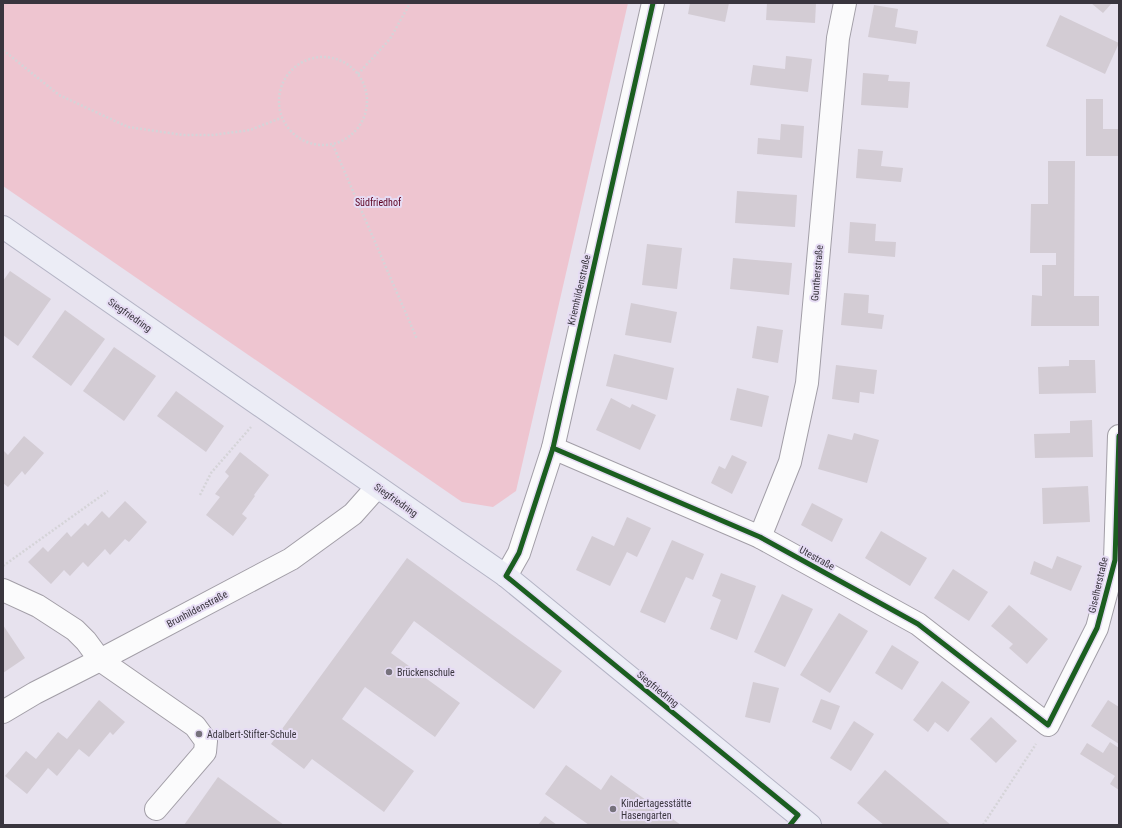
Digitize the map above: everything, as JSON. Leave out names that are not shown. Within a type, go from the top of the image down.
[{"type":"main road","name":"Siegfriedring","points":[[3,227],[506,576],[799,822]]},
{"type":"street","name":"Kriemhildenstraße","points":[[506,576],[519,553],[553,448],[652,3]]},
{"type":"street","name":"Guntherstraße","points":[[760,537],[790,462],[807,383],[838,38],[845,3]]},
{"type":"street","name":"Giselherstraße","points":[[1048,725],[1097,628],[1115,560],[1119,436]]},
{"type":"street","name":"Utestraße","points":[[553,448],[760,537],[918,624],[1048,725]]},
{"type":"street","name":"Brunhildenstraße","points":[[3,712],[35,693],[291,559],[354,514],[377,487]]},
{"type":"street","points":[[3,590],[38,606],[75,630],[86,641],[100,660],[195,726],[206,741],[205,752],[156,809]]},
{"type":"path","points":[[358,74],[390,39],[410,3]]},
{"type":"path","points":[[3,50],[58,95],[128,127],[183,135],[213,135],[250,130],[282,118]]},
{"type":"path","points":[[316,57],[332,57],[347,63],[358,74],[365,85],[368,98],[367,110],[363,122],[355,132],[345,140],[333,145],[318,146],[302,141],[290,131],[282,118],[278,102],[281,86],[289,72],[301,62],[316,57]]},
{"type":"path","points":[[333,145],[417,339]]},
{"type":"path","points":[[200,495],[211,473],[245,434]]},
{"type":"path","points":[[3,566],[108,491]]},
{"type":"path","points":[[983,825],[1048,725]]},
{"type":"green space","name":"Südfriedhof","points":[[3,3],[628,3],[516,491],[493,507],[462,502],[3,186]]},
{"type":"building","points":[[690,3],[729,3],[725,22],[688,14]]},
{"type":"building","points":[[767,3],[816,3],[815,23],[766,20]]},
{"type":"building","points":[[1091,3],[1112,3],[1103,13]]},
{"type":"building","points":[[874,5],[898,9],[895,27],[918,31],[916,44],[868,37]]},
{"type":"building","points":[[1060,15],[1119,43],[1105,74],[1046,46]]},
{"type":"building","points":[[786,56],[812,59],[808,92],[750,85],[753,65],[785,69]]},
{"type":"building","points":[[863,73],[889,75],[888,81],[910,82],[908,108],[861,105]]},
{"type":"building","points":[[1086,99],[1103,99],[1103,129],[1118,129],[1118,156],[1086,156]]},
{"type":"building","points":[[781,124],[804,126],[802,158],[757,154],[758,138],[780,140]]},
{"type":"building","points":[[858,149],[883,151],[881,166],[903,168],[901,182],[856,178]]},
{"type":"building","points":[[1048,161],[1075,161],[1074,296],[1099,296],[1099,326],[1031,326],[1032,295],[1042,296],[1042,265],[1056,265],[1056,253],[1030,253],[1031,204],[1048,204]]},
{"type":"building","points":[[737,191],[797,195],[795,227],[735,223]]},
{"type":"building","points":[[850,222],[876,224],[875,241],[896,242],[895,257],[848,253]]},
{"type":"building","points":[[647,244],[682,248],[677,289],[642,285]]},
{"type":"building","points":[[733,258],[792,263],[789,295],[730,289]]},
{"type":"building","points":[[10,271],[51,299],[18,346],[3,335],[3,281]]},
{"type":"building","points":[[844,293],[869,295],[868,313],[884,315],[882,329],[841,325]]},
{"type":"building","points":[[631,303],[677,312],[671,343],[625,335]]},
{"type":"building","points":[[65,310],[105,339],[71,386],[32,357]]},
{"type":"building","points":[[757,326],[783,330],[778,363],[752,358]]},
{"type":"building","points":[[114,347],[156,376],[124,421],[83,391]]},
{"type":"building","points":[[614,354],[674,368],[667,400],[606,386]]},
{"type":"building","points":[[1069,360],[1095,360],[1096,393],[1039,394],[1038,367],[1069,366]]},
{"type":"building","points":[[836,365],[877,370],[874,394],[860,392],[859,403],[832,399]]},
{"type":"building","points":[[737,388],[769,396],[762,427],[730,420]]},
{"type":"building","points":[[176,391],[224,426],[206,452],[157,416]]},
{"type":"building","points":[[611,398],[630,408],[632,404],[656,415],[640,450],[596,430]]},
{"type":"building","points":[[1092,420],[1093,457],[1035,458],[1034,434],[1070,433],[1070,421]]},
{"type":"building","points":[[854,433],[879,440],[867,483],[818,469],[828,434],[852,440]]},
{"type":"building","points":[[24,436],[44,453],[25,475],[22,471],[8,487],[3,483],[3,450],[8,455]]},
{"type":"building","points":[[240,452],[269,475],[242,514],[247,518],[233,536],[206,515],[220,497],[215,494],[229,476],[225,472]]},
{"type":"building","points":[[732,455],[747,462],[732,494],[711,483],[719,466],[725,469]]},
{"type":"building","points":[[1088,486],[1090,522],[1043,524],[1042,488]]},
{"type":"building","points":[[125,501],[147,522],[129,542],[125,539],[110,555],[105,549],[88,567],[83,562],[70,576],[64,570],[51,584],[28,562],[43,547],[48,552],[67,532],[71,537],[85,523],[88,526],[102,511],[109,518]]},
{"type":"building","points":[[812,503],[843,519],[832,542],[801,525]]},
{"type":"building","points":[[627,517],[651,528],[637,557],[627,552],[610,586],[576,570],[592,536],[614,546]]},
{"type":"building","points":[[881,531],[927,558],[910,586],[865,558]]},
{"type":"building","points":[[672,540],[704,554],[693,580],[686,577],[665,623],[640,612]]},
{"type":"building","points":[[1057,556],[1082,566],[1071,591],[1030,574],[1034,561],[1052,569]]},
{"type":"building","points":[[407,558],[562,671],[534,709],[414,621],[391,653],[460,703],[435,737],[365,687],[342,719],[414,771],[384,812],[312,759],[304,769],[271,744]]},
{"type":"building","points":[[953,569],[988,592],[969,621],[934,598]]},
{"type":"building","points":[[721,573],[756,586],[737,640],[710,629],[721,600],[712,596]]},
{"type":"building","points":[[782,594],[813,609],[785,667],[754,652]]},
{"type":"building","points":[[1009,605],[1048,639],[1027,664],[1009,648],[1013,644],[991,626]]},
{"type":"building","points":[[839,613],[868,631],[830,693],[800,675]]},
{"type":"building","points":[[3,625],[25,658],[3,673]]},
{"type":"building","points":[[892,645],[919,662],[902,690],[875,673]]},
{"type":"building","points":[[942,681],[970,702],[948,732],[935,722],[928,732],[913,720]]},
{"type":"building","points":[[753,682],[779,688],[770,723],[745,717]]},
{"type":"building","points":[[821,699],[840,706],[831,730],[812,722]]},
{"type":"building","points":[[99,700],[125,722],[113,735],[110,732],[89,757],[79,749],[57,776],[48,768],[27,794],[5,776],[26,751],[36,759],[58,732],[67,739]]},
{"type":"building","points":[[1108,700],[1119,707],[1119,744],[1091,726]]},
{"type":"building","points":[[991,717],[1017,741],[996,763],[970,739]]},
{"type":"building","points":[[854,721],[874,734],[851,771],[830,758]]},
{"type":"building","points":[[1110,742],[1119,748],[1119,790],[1110,784],[1115,776],[1080,754],[1087,743],[1103,753]]},
{"type":"building","name":"Kindertagesstätte Hasengarten","points":[[566,765],[601,790],[611,775],[681,825],[589,825],[545,794]]},
{"type":"building","points":[[885,770],[951,825],[884,825],[857,803]]},
{"type":"building","points":[[218,777],[284,825],[184,825]]},
{"type":"building","points":[[545,816],[557,825],[538,825]]},
{"type":"cycle path","points":[[653,3],[553,448],[519,553],[506,576],[798,815],[790,825]]},
{"type":"cycle path","points":[[553,448],[760,537],[918,624],[1048,725],[1097,628],[1115,560],[1119,436]]},
{"type":"place","name":"Brückenschule","points":[[389,672]]},
{"type":"place","name":"Adalbert-Stifter-Schule","points":[[199,734]]},
{"type":"place","name":"Kindertagesstätte Hasengarten","points":[[613,809]]}]
